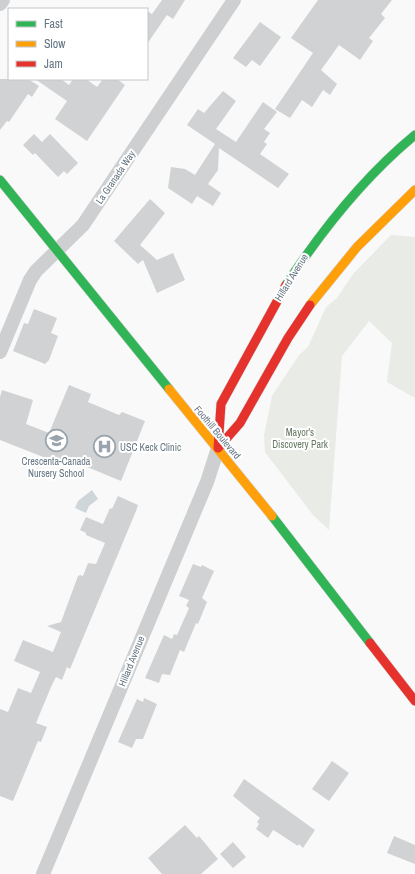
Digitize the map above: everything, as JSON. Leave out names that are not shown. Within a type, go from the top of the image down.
[{"type":"main road","name":"Hillard Avenue","points":[[218,448],[221,404],[278,296],[308,251],[331,221],[360,188],[415,135]]},
{"type":"main road","name":"Foothill Boulevard","points":[[0,180],[218,448],[415,701]]},
{"type":"main road","name":"Hillard Avenue","points":[[218,448],[239,424],[277,356],[305,311],[337,269],[383,218],[415,190]]},
{"type":"street","points":[[0,4],[3,0]]},
{"type":"street","name":"La Granada Way","points":[[0,352],[30,280],[36,271],[83,225],[234,0]]},
{"type":"street","name":"Hillard Avenue","points":[[43,874],[207,482],[218,448]]},
{"type":"green space","name":"Mayor's Discovery Park","points":[[391,235],[415,237],[415,398],[387,382],[392,343],[369,321],[342,356],[329,530],[313,515],[265,452],[264,435],[272,396],[299,355],[308,347],[326,307],[337,298],[353,274]]},
{"type":"shaded area","points":[[92,490],[98,499],[89,506],[86,513],[75,508],[78,501]]},
{"type":"building","points":[[162,0],[185,0],[173,19],[167,15],[148,43],[148,12],[152,14]]},
{"type":"building","points":[[318,0],[392,0],[381,14],[385,18],[369,38],[373,41],[360,60],[339,45],[321,70],[337,84],[330,95],[323,90],[312,107],[302,100],[290,118],[275,109],[313,53],[291,38]]},
{"type":"building","points":[[260,22],[281,37],[260,66],[252,60],[246,67],[233,58]]},
{"type":"building","points":[[0,79],[30,80],[39,86],[32,97],[28,94],[9,122],[7,121],[0,130]]},
{"type":"building","points":[[36,80],[62,80],[69,85],[72,80],[87,80],[97,87],[102,80],[118,80],[125,85],[87,141],[55,119],[67,101]]},
{"type":"building","points":[[223,91],[236,101],[216,129],[236,142],[263,102],[277,112],[264,129],[270,133],[264,142],[267,144],[260,154],[289,174],[278,188],[219,148],[218,170],[208,184],[221,193],[213,206],[197,196],[192,204],[168,188],[171,167],[185,169],[195,175],[215,144],[187,125],[198,109],[204,113]]},
{"type":"building","points":[[34,134],[42,142],[50,134],[78,163],[67,174],[64,171],[58,177],[35,153],[33,155],[23,145]]},
{"type":"building","points":[[150,199],[165,213],[140,245],[157,260],[173,253],[185,280],[157,293],[143,260],[138,264],[114,241]]},
{"type":"building","points":[[34,309],[57,318],[51,333],[58,336],[49,360],[45,364],[13,351],[24,323],[28,324]]},
{"type":"building","points":[[69,385],[91,394],[88,402],[119,415],[122,412],[145,421],[121,481],[63,457],[61,464],[0,440],[0,397],[2,390],[33,400],[26,424],[49,433]]},
{"type":"building","points":[[118,496],[138,505],[136,511],[70,669],[67,667],[62,680],[56,677],[51,687],[36,723],[47,727],[41,742],[38,741],[13,801],[0,796],[0,709],[8,712],[18,688],[31,693],[40,672],[14,661],[23,640],[53,652],[61,632],[47,626],[61,622],[78,576],[83,576],[88,563],[96,564],[105,543],[86,535],[86,533],[80,530],[86,517],[103,524],[110,508],[112,509]]},
{"type":"building","points":[[193,564],[201,567],[202,565],[214,571],[202,598],[207,602],[198,624],[196,623],[184,652],[180,650],[170,675],[162,674],[159,683],[145,678],[164,635],[172,639],[174,634],[177,635],[189,608],[186,606],[189,600],[179,596]]},
{"type":"building","points":[[144,698],[157,704],[143,739],[136,739],[132,748],[118,742],[137,699],[143,702]]},
{"type":"building","points":[[332,761],[349,773],[329,801],[312,789]]},
{"type":"building","points":[[244,779],[315,830],[303,848],[299,844],[298,846],[273,830],[268,838],[256,829],[259,824],[257,822],[260,818],[233,796]]},
{"type":"building","points":[[185,825],[197,838],[199,836],[218,859],[201,874],[162,874],[148,858]]},
{"type":"building","points":[[394,836],[415,845],[415,864],[387,853]]},
{"type":"building","points":[[233,842],[246,857],[233,868],[220,854]]},
{"type":"traffic: fast","points":[[286,285],[329,224],[361,186],[378,168],[415,135]]},
{"type":"traffic: fast","points":[[0,180],[169,389]]},
{"type":"traffic: fast","points":[[272,516],[370,643]]},
{"type":"traffic: slow","points":[[310,305],[357,247],[415,190]]},
{"type":"traffic: slow","points":[[169,389],[272,516]]},
{"type":"traffic: jam","points":[[218,448],[221,404],[286,285]]},
{"type":"traffic: jam","points":[[218,448],[240,423],[288,338],[310,305]]},
{"type":"traffic: jam","points":[[370,643],[415,701]]},
{"type":"place","name":"Crescenta-Canada Nursery School","points":[[56,441]]},
{"type":"place","name":"USC Keck Clinic","points":[[105,447]]}]
